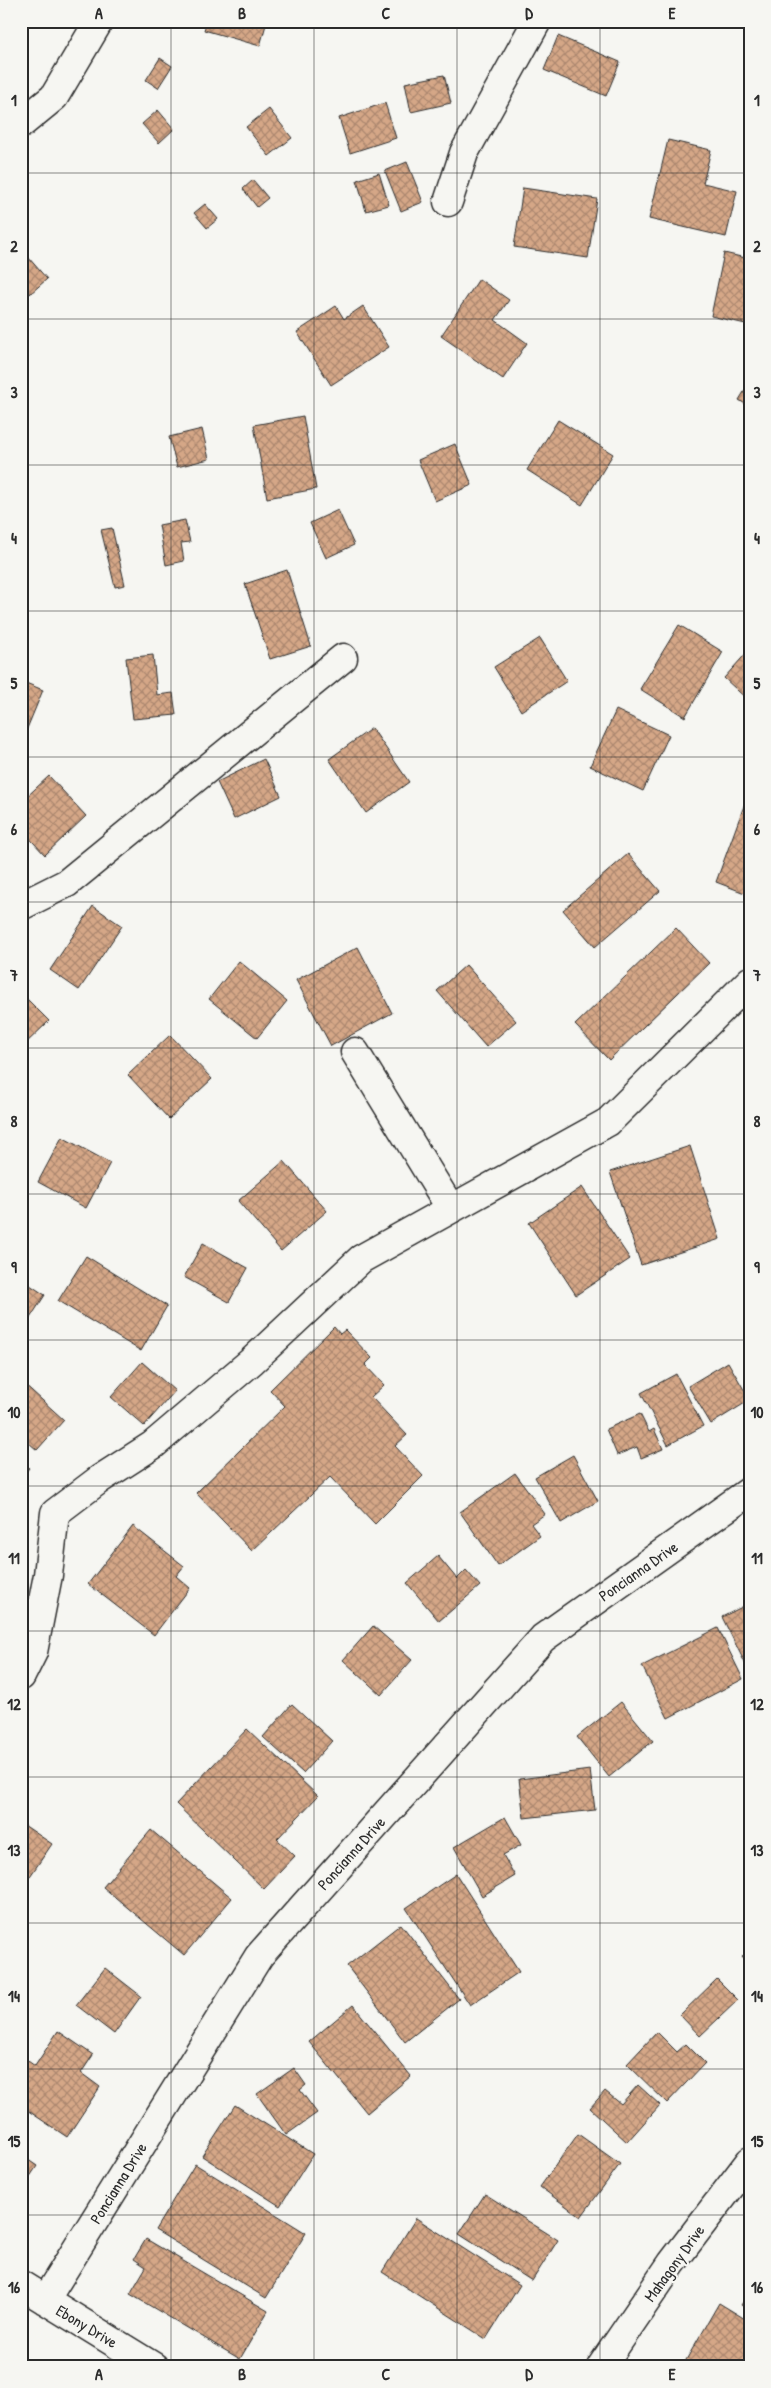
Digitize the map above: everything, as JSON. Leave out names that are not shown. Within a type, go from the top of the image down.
[{"type":"street","points":[[21,124],[54,98],[99,21]]},
{"type":"street","points":[[448,202],[464,153],[537,21]]},
{"type":"street","points":[[21,906],[67,884],[343,658]]},
{"type":"street","points":[[21,1676],[33,1652],[48,1576],[55,1513],[100,1479],[153,1445],[252,1361],[361,1259],[608,1122],[750,981]]},
{"type":"street","points":[[355,1052],[451,1209]]},
{"type":"street","name":"Poncianna Drive","points":[[45,2300],[259,1956],[543,1638],[750,1491]]},
{"type":"street","name":"Mahagony Drive","points":[[601,2367],[672,2263],[750,2161]]},
{"type":"street","name":"Ebony Drive","points":[[21,2285],[154,2367]]},
{"type":"building","points":[[207,21],[267,21],[260,46],[204,30]]},
{"type":"building","points":[[558,36],[620,62],[606,96],[544,70]]},
{"type":"building","points":[[160,58],[172,66],[158,88],[146,80]]},
{"type":"building","points":[[444,75],[451,103],[411,112],[405,83]]},
{"type":"building","points":[[385,103],[396,138],[350,153],[339,118]]},
{"type":"building","points":[[269,109],[292,138],[269,156],[246,127]]},
{"type":"building","points":[[158,110],[174,129],[159,143],[142,124]]},
{"type":"building","points":[[668,140],[711,150],[703,183],[737,191],[726,237],[649,219]]},
{"type":"building","points":[[407,162],[423,202],[401,211],[385,171]]},
{"type":"building","points":[[379,173],[389,205],[366,211],[357,180]]},
{"type":"building","points":[[253,180],[268,198],[257,207],[243,189]]},
{"type":"building","points":[[523,188],[597,199],[588,258],[514,247]]},
{"type":"building","points":[[205,204],[218,219],[207,228],[194,213]]},
{"type":"building","points":[[21,249],[47,279],[30,294],[21,284]]},
{"type":"building","points":[[724,253],[750,259],[750,325],[711,316]]},
{"type":"building","points":[[479,279],[509,300],[495,320],[527,343],[503,379],[441,336]]},
{"type":"building","points":[[336,306],[344,319],[363,306],[389,347],[331,385],[297,332]]},
{"type":"building","points":[[750,382],[750,407],[739,400]]},
{"type":"building","points":[[303,416],[316,489],[267,498],[254,425]]},
{"type":"building","points":[[558,420],[613,454],[582,505],[527,470]]},
{"type":"building","points":[[202,429],[209,459],[177,467],[169,437]]},
{"type":"building","points":[[455,444],[472,485],[435,501],[418,460]]},
{"type":"building","points":[[338,510],[354,545],[326,558],[310,523]]},
{"type":"building","points":[[185,520],[190,542],[181,543],[184,561],[166,565],[159,525]]},
{"type":"building","points":[[112,528],[125,585],[115,587],[101,530]]},
{"type":"building","points":[[287,570],[311,646],[270,659],[245,584]]},
{"type":"building","points":[[679,625],[723,652],[685,717],[640,689]]},
{"type":"building","points":[[540,638],[567,681],[521,711],[494,667]]},
{"type":"building","points":[[750,649],[750,702],[724,678]]},
{"type":"building","points":[[153,655],[157,695],[173,693],[176,715],[133,719],[126,658]]},
{"type":"building","points":[[21,681],[43,690],[21,743]]},
{"type":"building","points":[[616,710],[669,735],[643,791],[590,766]]},
{"type":"building","points":[[372,728],[409,782],[366,813],[329,759]]},
{"type":"building","points":[[264,759],[281,796],[234,819],[217,782]]},
{"type":"building","points":[[49,776],[86,816],[45,855],[21,829],[21,802]]},
{"type":"building","points":[[745,803],[750,805],[750,895],[716,882]]},
{"type":"building","points":[[628,854],[660,891],[595,947],[563,910]]},
{"type":"building","points":[[93,906],[122,926],[79,990],[50,970]]},
{"type":"building","points":[[676,928],[709,963],[609,1060],[575,1025]]},
{"type":"building","points":[[358,947],[392,1013],[331,1046],[296,980]]},
{"type":"building","points":[[239,961],[287,1001],[257,1038],[209,999]]},
{"type":"building","points":[[466,965],[516,1021],[486,1047],[437,991]]},
{"type":"building","points":[[21,993],[49,1021],[21,1048]]},
{"type":"building","points":[[170,1035],[212,1079],[169,1119],[128,1075]]},
{"type":"building","points":[[62,1137],[110,1163],[86,1208],[38,1182]]},
{"type":"building","points":[[690,1146],[720,1239],[641,1265],[610,1172]]},
{"type":"building","points":[[284,1161],[327,1211],[281,1251],[238,1201]]},
{"type":"building","points":[[582,1187],[630,1259],[576,1295],[529,1223]]},
{"type":"building","points":[[203,1243],[248,1268],[229,1302],[184,1277]]},
{"type":"building","points":[[86,1256],[167,1306],[141,1351],[58,1301]]},
{"type":"building","points":[[21,1279],[45,1295],[21,1332]]},
{"type":"building","points":[[334,1327],[340,1334],[345,1330],[372,1358],[365,1365],[384,1385],[371,1397],[407,1435],[395,1446],[423,1476],[375,1524],[330,1477],[252,1551],[196,1493],[285,1406],[270,1390]]},
{"type":"building","points":[[142,1362],[175,1391],[144,1426],[111,1397]]},
{"type":"building","points":[[728,1362],[750,1400],[711,1424],[688,1386]]},
{"type":"building","points":[[676,1374],[703,1426],[668,1445],[641,1393]]},
{"type":"building","points":[[21,1381],[64,1420],[37,1450],[21,1436]]},
{"type":"building","points":[[640,1414],[649,1432],[654,1429],[663,1449],[641,1458],[637,1447],[617,1455],[606,1429]]},
{"type":"building","points":[[573,1455],[598,1501],[561,1523],[535,1477]]},
{"type":"building","points":[[21,1461],[29,1468],[21,1478]]},
{"type":"building","points":[[515,1473],[545,1514],[531,1524],[540,1536],[498,1566],[460,1512]]},
{"type":"building","points":[[133,1526],[184,1566],[176,1576],[190,1588],[154,1635],[88,1584]]},
{"type":"building","points":[[438,1556],[457,1579],[466,1570],[480,1586],[439,1621],[407,1583]]},
{"type":"building","points":[[750,1603],[750,1673],[722,1617]]},
{"type":"building","points":[[373,1626],[412,1660],[381,1695],[343,1660]]},
{"type":"building","points":[[718,1628],[743,1679],[668,1718],[642,1666]]},
{"type":"building","points":[[621,1702],[653,1741],[609,1777],[577,1737]]},
{"type":"building","points":[[292,1704],[332,1741],[303,1773],[263,1737]]},
{"type":"building","points":[[247,1729],[318,1796],[277,1839],[295,1856],[264,1889],[176,1804]]},
{"type":"building","points":[[590,1770],[595,1810],[524,1818],[519,1779]]},
{"type":"building","points":[[505,1817],[521,1845],[503,1855],[515,1876],[482,1896],[454,1847]]},
{"type":"building","points":[[21,1823],[52,1844],[22,1888],[21,1888]]},
{"type":"building","points":[[151,1830],[232,1898],[184,1955],[103,1887]]},
{"type":"building","points":[[456,1874],[519,1972],[470,2005],[406,1908]]},
{"type":"building","points":[[401,1924],[459,1999],[405,2042],[347,1966]]},
{"type":"building","points":[[750,1951],[750,1967],[742,1957]]},
{"type":"building","points":[[105,1968],[141,1996],[114,2034],[76,2005]]},
{"type":"building","points":[[717,1979],[738,2000],[700,2036],[680,2015]]},
{"type":"building","points":[[353,2005],[411,2076],[367,2113],[309,2042]]},
{"type":"building","points":[[58,2031],[93,2055],[81,2073],[100,2087],[67,2137],[21,2106],[21,2056],[35,2066]]},
{"type":"building","points":[[657,2032],[677,2052],[686,2044],[705,2063],[667,2103],[627,2064]]},
{"type":"building","points":[[294,2068],[306,2085],[300,2090],[317,2113],[286,2135],[257,2094]]},
{"type":"building","points":[[638,2085],[660,2105],[627,2142],[590,2108],[605,2091],[621,2104]]},
{"type":"building","points":[[235,2105],[313,2154],[280,2206],[202,2156]]},
{"type":"building","points":[[578,2134],[620,2164],[581,2217],[540,2187]]},
{"type":"building","points":[[21,2155],[37,2166],[21,2190]]},
{"type":"building","points":[[195,2164],[306,2233],[266,2298],[155,2230]]},
{"type":"building","points":[[485,2194],[558,2240],[532,2281],[459,2234]]},
{"type":"building","points":[[416,2218],[520,2285],[486,2339],[382,2272]]},
{"type":"building","points":[[146,2239],[268,2311],[240,2359],[130,2294],[146,2267],[134,2259]]},
{"type":"building","points":[[750,2292],[750,2311],[741,2305]]},
{"type":"building","points":[[719,2303],[750,2322],[750,2367],[682,2367]]}]
